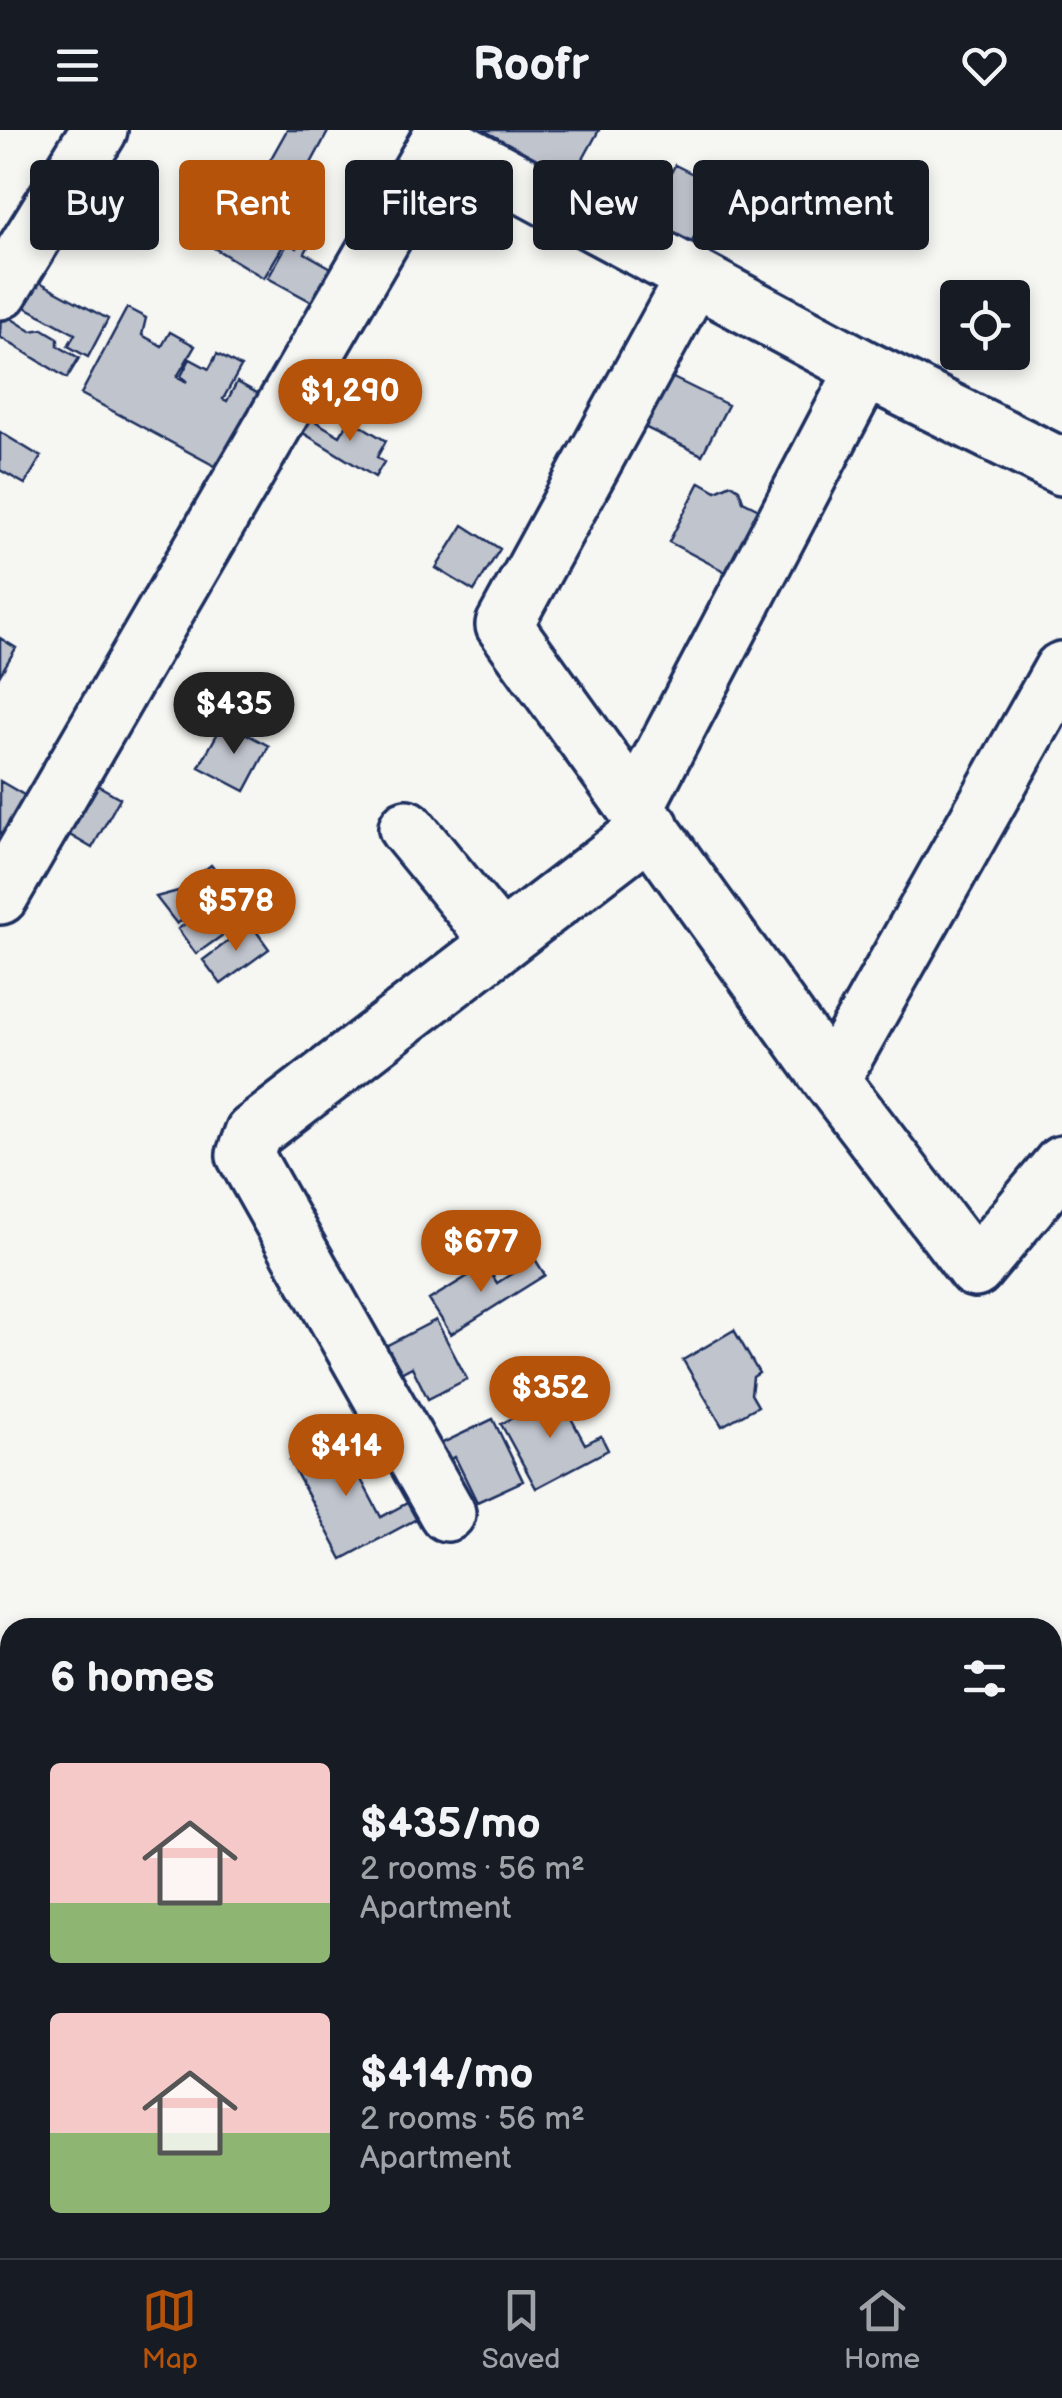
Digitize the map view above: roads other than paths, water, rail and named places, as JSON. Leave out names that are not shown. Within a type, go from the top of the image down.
[{"type":"street","points":[[0,291],[100,130]]},
{"type":"street","points":[[0,896],[442,135],[865,369],[1062,467]]},
{"type":"street","points":[[694,277],[504,625],[830,1080],[975,1269],[1062,1164]]},
{"type":"street","points":[[447,1514],[245,1155],[253,1133],[500,942],[643,816],[865,369]]},
{"type":"street","points":[[830,1080],[1062,670]]},
{"type":"street","points":[[407,828],[500,942]]}]
